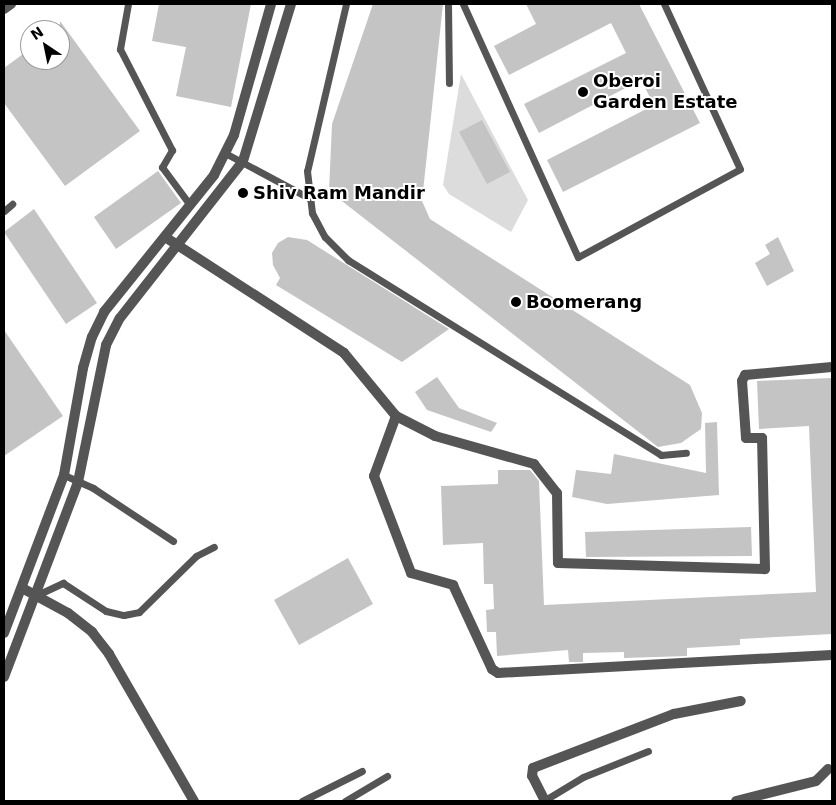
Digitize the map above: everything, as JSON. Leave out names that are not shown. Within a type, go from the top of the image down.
[{"type":"street","points":[[4,9],[11,4]]},
{"type":"street","points":[[4,634],[64,475],[83,368],[108,307],[190,205],[225,153],[234,135],[271,4]]},
{"type":"street","points":[[4,677],[37,596],[78,482],[106,344],[123,316],[243,161],[291,4]]},
{"type":"street","points":[[165,237],[344,353],[396,416],[435,436],[534,464],[556,493],[558,563],[764,569],[762,438],[746,438],[742,382],[744,375],[832,367]]},
{"type":"street","points":[[108,307],[123,316]]},
{"type":"street","points":[[396,416],[374,476],[411,573],[453,585],[492,669],[498,673],[832,655]]},
{"type":"street","points":[[22,588],[80,622],[109,654],[194,801]]},
{"type":"street","points":[[545,801],[532,776],[532,768],[674,714],[741,701]]},
{"type":"street","points":[[736,801],[816,781],[828,769]]},
{"type":"lane","points":[[128,4],[120,49],[172,150],[162,167],[190,205]]},
{"type":"lane","points":[[346,4],[307,171],[312,213],[326,237],[348,260],[661,455],[686,453]]},
{"type":"lane","points":[[448,4],[449,83]]},
{"type":"lane","points":[[463,4],[578,257],[740,168],[664,4]]},
{"type":"lane","points":[[225,153],[309,198]]},
{"type":"lane","points":[[4,211],[12,204]]},
{"type":"lane","points":[[64,475],[173,541]]},
{"type":"lane","points":[[37,596],[63,583],[106,611],[124,615],[139,612],[196,556],[214,547]]},
{"type":"lane","points":[[545,801],[583,777],[648,751]]},
{"type":"lane","points":[[302,801],[362,771]]},
{"type":"lane","points":[[345,801],[386,776]]},
{"type":"shaded area","points":[[461,74],[528,200],[511,232],[449,194],[443,185]]},
{"type":"building","points":[[159,4],[251,4],[231,107],[176,96],[186,47],[152,41]]},
{"type":"building","name":"Boomerang","points":[[373,4],[443,4],[422,201],[430,219],[690,385],[702,413],[701,429],[681,443],[658,447],[329,191],[332,124]]},
{"type":"building","name":"Oberoi Garden Estate","points":[[526,4],[639,4],[700,123],[563,192],[547,160],[654,105],[641,80],[539,133],[524,104],[626,53],[611,23],[509,75],[494,46],[536,24]]},
{"type":"building","points":[[70,35],[140,131],[65,186],[4,103],[4,68],[20,56],[20,70],[70,70]]},
{"type":"building","points":[[482,120],[510,172],[487,184],[459,132]]},
{"type":"building","points":[[158,171],[181,203],[116,249],[94,217]]},
{"type":"building","points":[[34,209],[97,303],[66,324],[4,232]]},
{"type":"building","points":[[288,237],[307,240],[449,329],[402,362],[276,285],[280,278],[273,265],[272,253],[278,243]]},
{"type":"building","points":[[778,237],[794,271],[767,286],[755,263],[770,254],[765,245]]},
{"type":"building","points":[[4,330],[63,416],[4,456]]},
{"type":"building","points":[[437,377],[459,408],[497,423],[491,432],[427,410],[415,392]]},
{"type":"building","points":[[832,378],[832,634],[740,639],[740,645],[687,648],[687,656],[624,658],[624,652],[583,653],[583,662],[569,662],[568,650],[497,656],[496,632],[487,632],[486,610],[494,609],[493,584],[484,584],[483,543],[443,545],[441,486],[498,484],[498,470],[530,470],[539,481],[544,605],[816,592],[809,426],[759,429],[757,381]]},
{"type":"building","points":[[717,422],[719,495],[607,504],[572,497],[576,470],[611,474],[614,454],[706,473],[705,423]]},
{"type":"building","points":[[751,527],[752,556],[586,557],[585,532]]},
{"type":"building","points":[[348,558],[373,604],[299,645],[274,600]]},
{"type":"place","name":"Oberoi Garden Estate","points":[[583,92]]},
{"type":"place","name":"Shiv Ram Mandir","points":[[243,193]]},
{"type":"place","name":"Boomerang","points":[[516,302]]}]
